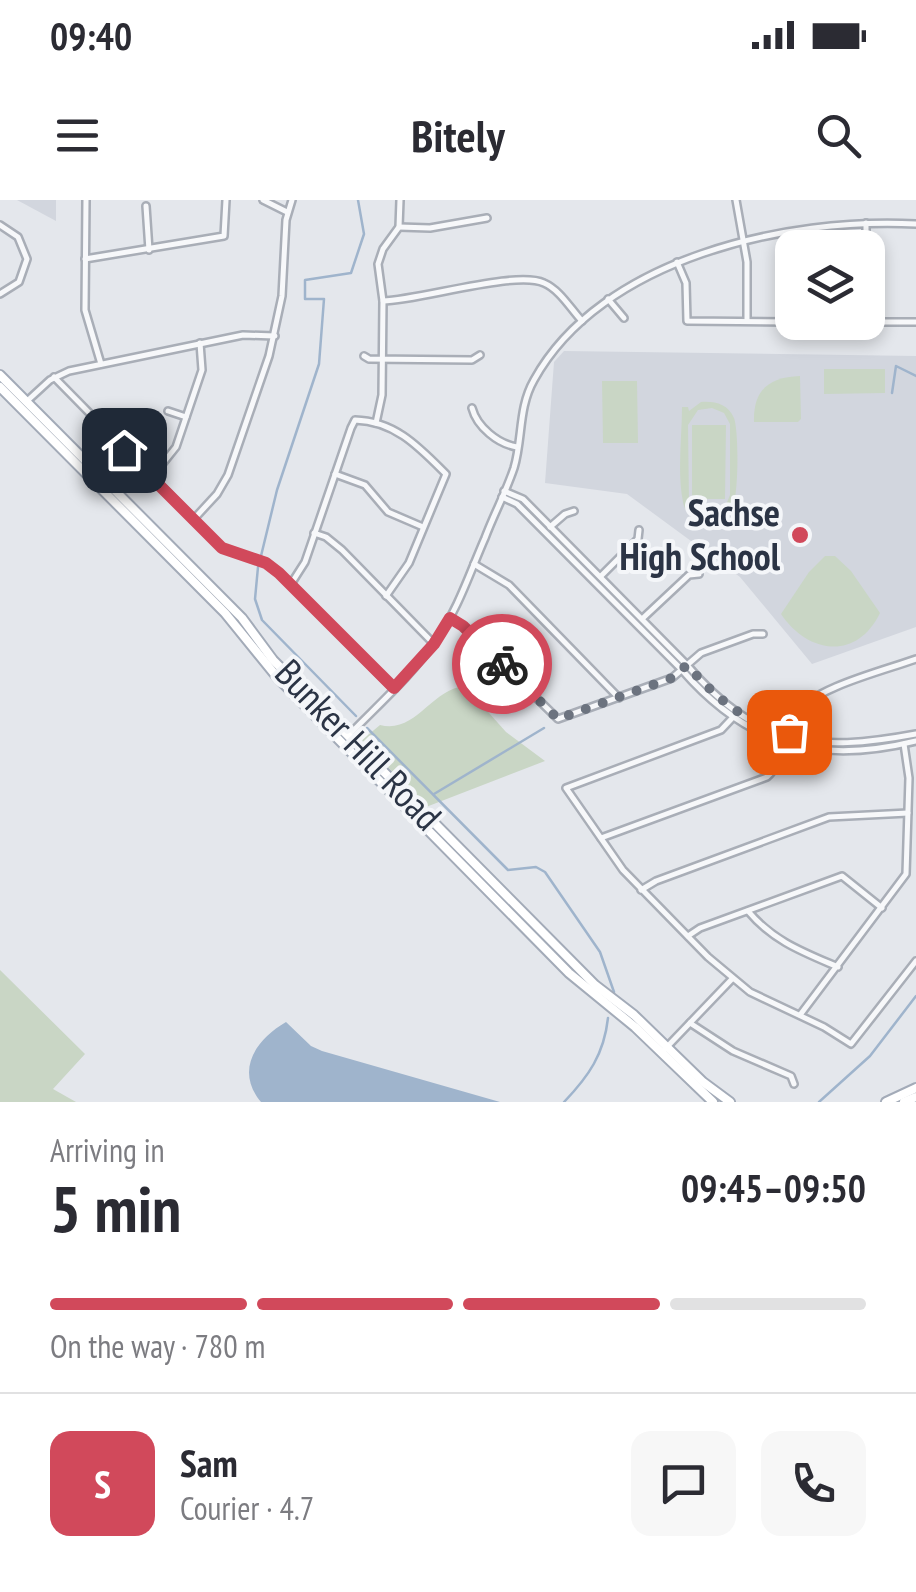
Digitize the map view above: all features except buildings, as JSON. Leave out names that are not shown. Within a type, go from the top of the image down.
[{"type":"main road","name":"Bunker Hill Road","points":[[0,375],[23,404],[225,613],[277,677],[595,985],[634,1015],[713,1102]]},
{"type":"main road","name":"Bunker Hill Road","points":[[0,387],[23,404]]},
{"type":"main road","name":"Bunker Hill Road","points":[[664,1050],[730,1102]]},
{"type":"main road","points":[[886,1102],[916,1088]]},
{"type":"main road","points":[[904,1102],[916,1097]]},
{"type":"street","points":[[86,200],[86,310],[101,364]]},
{"type":"street","points":[[85,259],[224,236],[226,200]]},
{"type":"street","points":[[263,200],[288,212]]},
{"type":"street","points":[[193,520],[228,475],[275,336],[292,200]]},
{"type":"street","points":[[376,423],[382,395],[383,301],[378,264],[399,228],[400,200]]},
{"type":"street","points":[[736,200],[747,262],[747,322]]},
{"type":"street","points":[[146,206],[148,250]]},
{"type":"street","points":[[399,228],[430,228],[486,218]]},
{"type":"street","points":[[810,230],[866,223],[916,224]]},
{"type":"street","points":[[866,223],[866,230]]},
{"type":"street","points":[[0,225],[18,236],[27,258],[19,282],[0,294]]},
{"type":"street","points":[[345,739],[434,644],[450,618],[515,464],[522,408],[542,366],[582,321],[608,299],[677,262],[775,237]]},
{"type":"street","points":[[677,262],[686,283],[687,322],[775,322]]},
{"type":"street","points":[[383,301],[530,278],[556,290],[582,321]]},
{"type":"street","points":[[608,299],[624,318]]},
{"type":"street","points":[[885,322],[916,322]]},
{"type":"street","points":[[23,404],[54,377],[101,364],[250,334],[275,336]]},
{"type":"street","points":[[152,478],[173,454],[202,370],[200,344]]},
{"type":"street","points":[[364,356],[382,360],[472,360],[480,355]]},
{"type":"street","points":[[54,377],[222,548],[266,563],[394,688]]},
{"type":"street","points":[[472,408],[473,415],[496,439],[517,447]]},
{"type":"street","points":[[168,411],[186,417]]},
{"type":"street","points":[[291,584],[305,562],[355,420],[395,429],[446,474],[409,563],[386,596]]},
{"type":"street","points":[[335,474],[365,485],[388,512],[422,528]]},
{"type":"street","points":[[503,494],[523,499],[684,667]]},
{"type":"street","points":[[503,494],[735,716],[787,739],[866,744],[916,737]]},
{"type":"street","points":[[550,527],[574,511]]},
{"type":"street","points":[[600,577],[638,539],[639,530]]},
{"type":"street","points":[[314,533],[342,550],[434,644]]},
{"type":"street","points":[[474,564],[510,585],[618,698]]},
{"type":"street","points":[[642,619],[690,575],[698,574]]},
{"type":"street","points":[[450,618],[463,626],[558,719],[672,678],[701,654],[752,634],[764,634]]},
{"type":"street","points":[[601,838],[767,777],[783,758],[793,718],[807,701],[916,659]]},
{"type":"street","points":[[735,716],[727,726],[706,736],[566,788],[641,890],[732,979],[851,1044],[916,962]]},
{"type":"street","points":[[800,1016],[906,874],[912,778],[903,740]]},
{"type":"street","points":[[641,890],[829,817],[908,813]]},
{"type":"street","points":[[688,937],[700,928],[842,876],[882,908]]},
{"type":"street","points":[[748,911],[762,928],[780,940],[838,966]]},
{"type":"street","points":[[664,1050],[732,979]]},
{"type":"street","points":[[690,1023],[733,1051],[791,1076],[794,1084]]},
{"type":"shaded area","points":[[17,200],[56,200],[56,221]]},
{"type":"shaded area","name":"Sachse High School","points":[[564,351],[916,356],[916,627],[812,664],[740,577],[627,494],[545,483],[554,362]]},
{"type":"green space","points":[[824,369],[885,369],[885,393],[824,394]]},
{"type":"green space","points":[[800,376],[798,422],[754,422],[756,401],[765,387],[780,379]]},
{"type":"green space","points":[[602,381],[637,381],[638,443],[603,443]]},
{"type":"green space","points":[[701,402],[720,404],[731,413],[736,425],[736,494],[731,512],[719,522],[697,520],[690,516],[683,502],[682,407],[689,411]],"holes":[[[712,408],[724,413],[730,424],[730,495],[723,512],[706,517],[695,512],[689,503],[688,425],[698,410]]]},
{"type":"green space","points":[[692,425],[726,425],[725,499],[692,499]]},
{"type":"green space","points":[[825,556],[835,556],[851,571],[880,613],[870,629],[845,645],[817,644],[781,614],[809,572]]},
{"type":"green space","points":[[465,686],[506,732],[545,761],[426,807],[362,740],[380,725],[404,723],[442,695]]},
{"type":"green space","points":[[0,970],[85,1054],[53,1089],[76,1102],[0,1102]]},
{"type":"water","points":[[286,1022],[311,1046],[322,1051],[500,1102],[261,1102],[250,1079],[252,1057],[265,1038]]},
{"type":"waterway","points":[[261,556],[277,490],[319,364],[324,299],[305,299],[305,280],[351,273],[364,234],[358,200]]},
{"type":"waterway","points":[[892,393],[896,366],[916,376]]},
{"type":"waterway","points":[[258,567],[255,599],[262,620],[356,716]]},
{"type":"waterway","points":[[367,728],[508,870],[536,867],[545,872],[600,952],[614,992]]},
{"type":"waterway","points":[[434,794],[544,728]]},
{"type":"waterway","points":[[819,1102],[870,1056],[916,996]]},
{"type":"waterway","points":[[564,1102],[594,1064],[608,1018]]},
{"type":"way so far","points":[[502,664],[558,719],[672,678],[687,665],[709,691],[737,713],[774,732],[788,736],[789,732]]},
{"type":"place","name":"Sachse High School","points":[[800,535]]},
{"type":"route","points":[[124,450],[222,548],[266,563],[279,573],[394,688],[434,644],[450,618],[502,664]]}]
